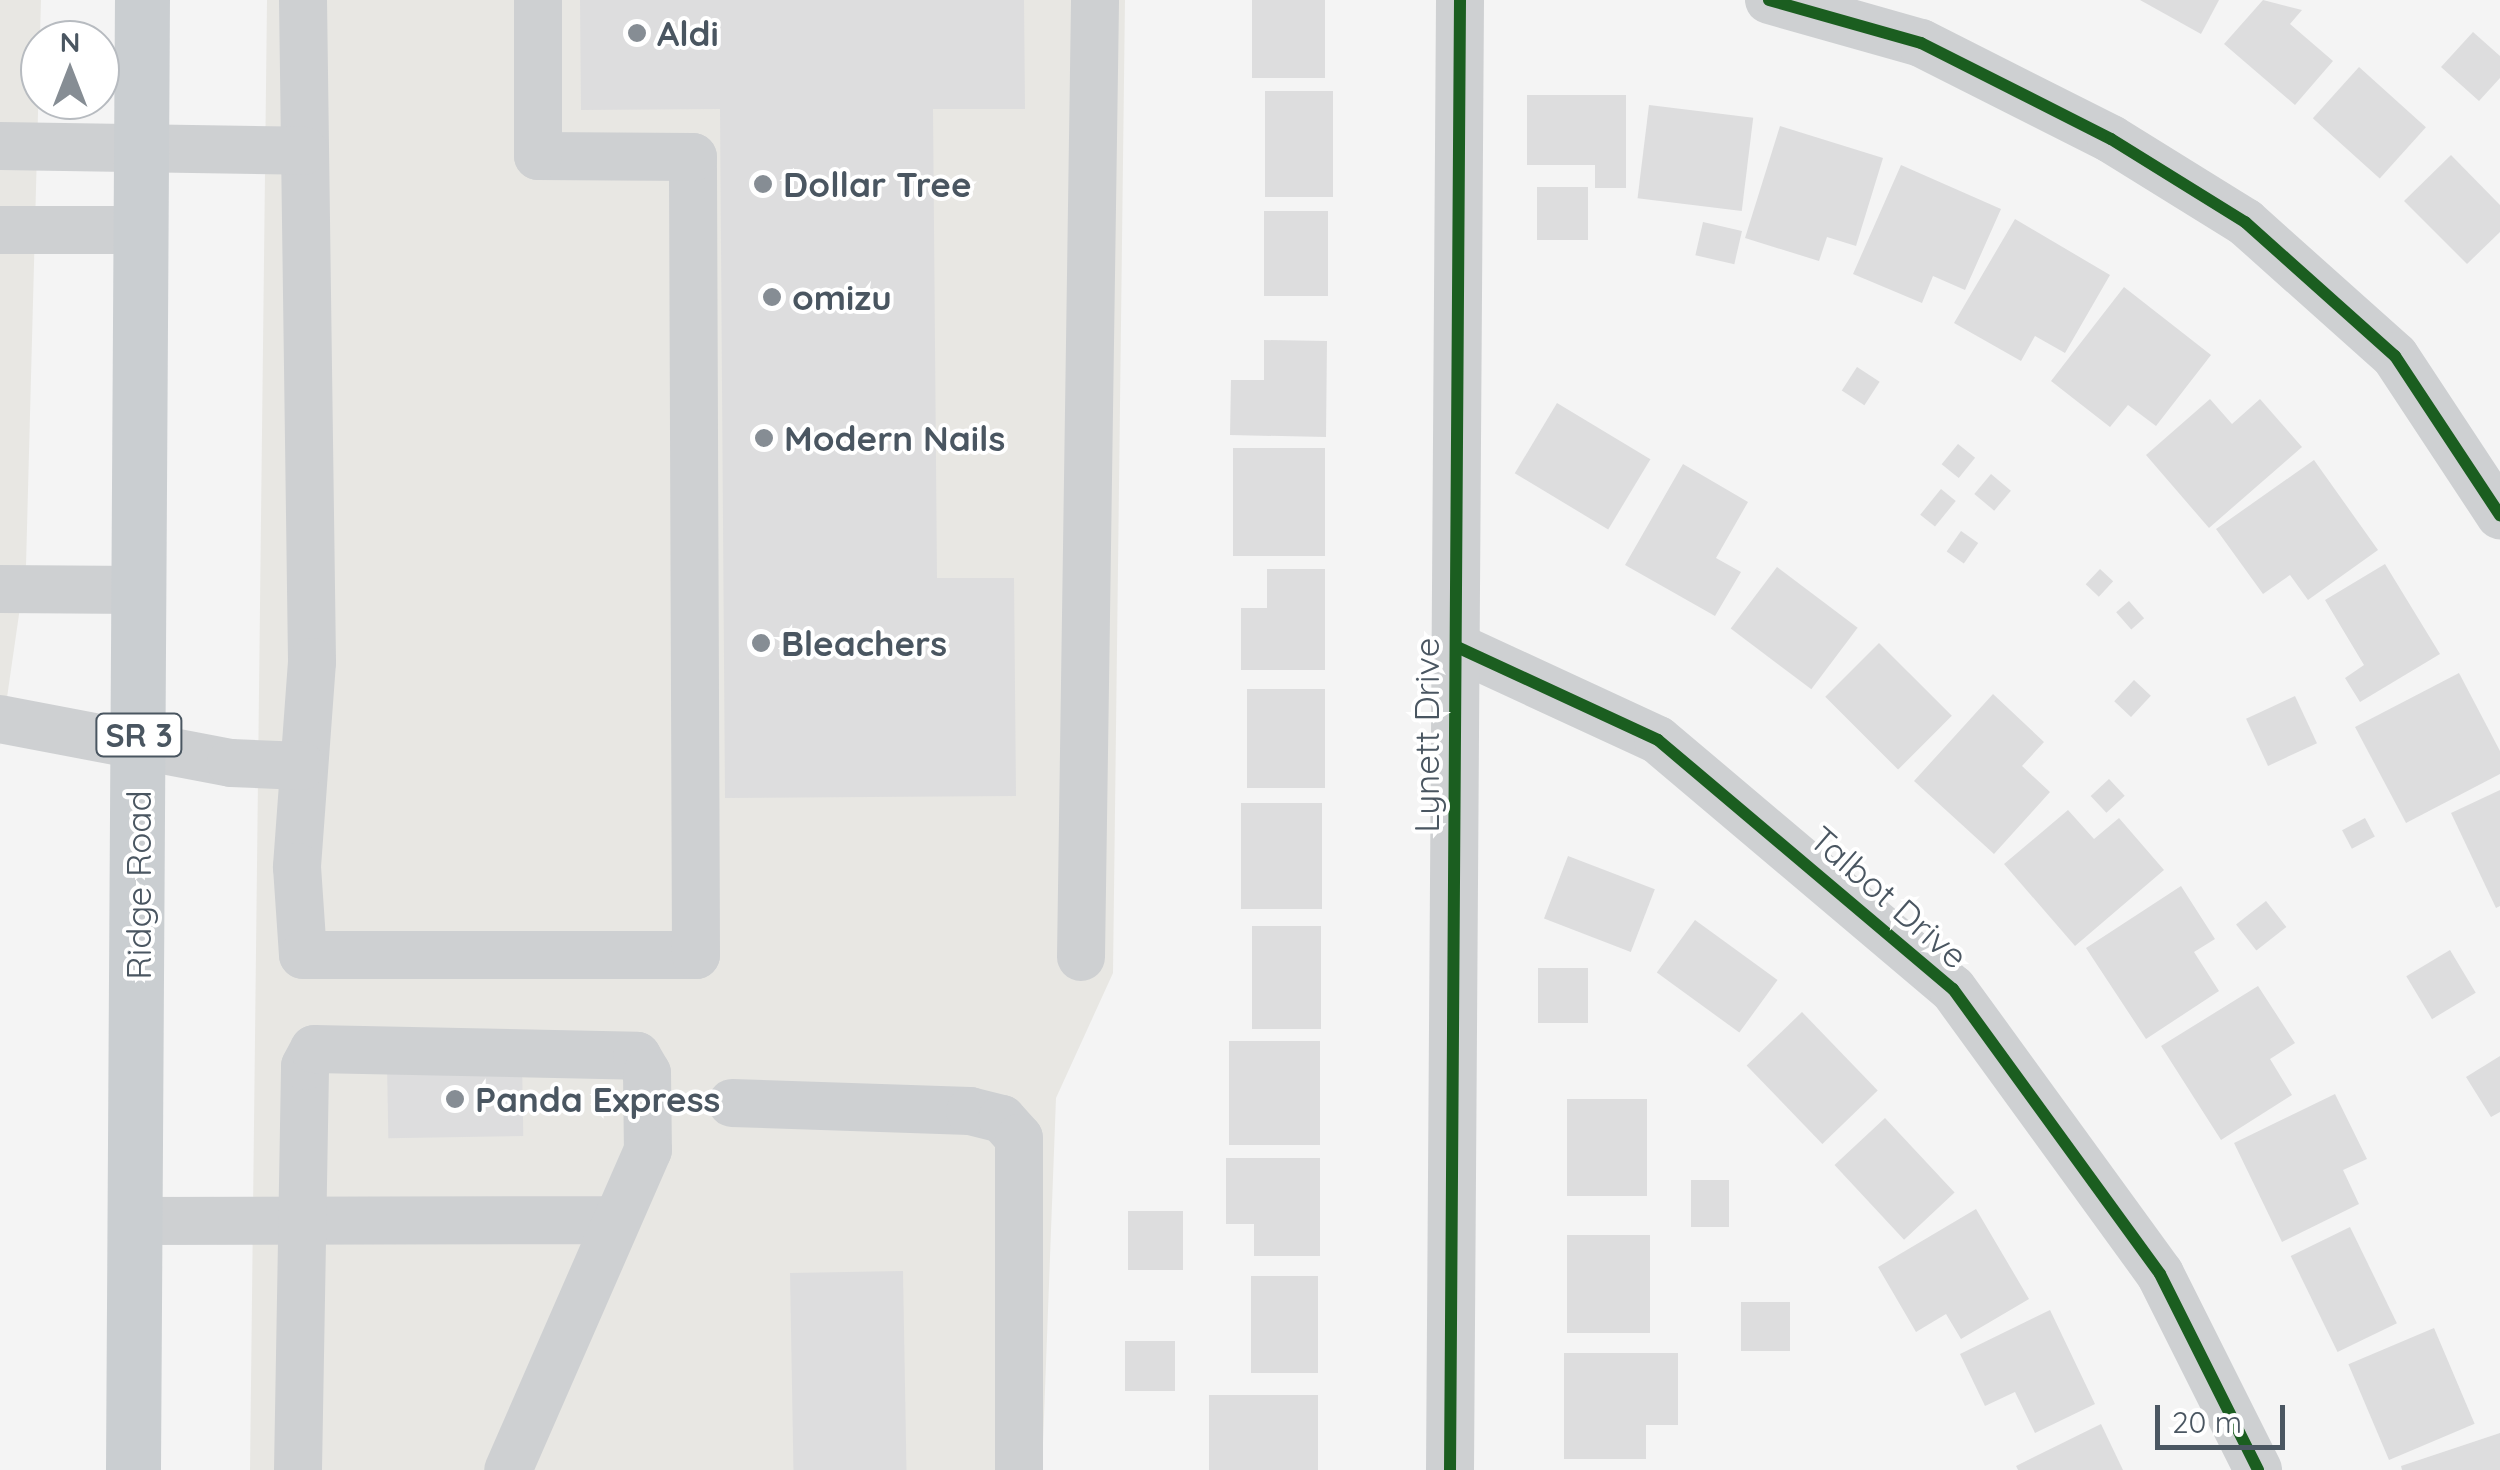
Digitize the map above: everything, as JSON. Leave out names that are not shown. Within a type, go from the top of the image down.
[{"type":"main road","name":"Ridge Road","points":[[133,1470],[142,0]]},
{"type":"street","points":[[303,0],[312,662],[302,766],[303,955],[696,955],[692,157],[538,156],[538,0]]},
{"type":"street","points":[[1080,957],[1096,0]]},
{"type":"street","name":"Lynett Drive","points":[[1450,1470],[1460,0]]},
{"type":"street","points":[[1769,0],[1921,43],[2111,138],[2245,222],[2395,356],[2500,515]]},
{"type":"street","points":[[0,146],[304,151]]},
{"type":"street","points":[[0,230],[141,230]]},
{"type":"street","points":[[0,589],[140,590]]},
{"type":"street","name":"Talbot Drive","points":[[1457,647],[1658,740],[1953,989],[2160,1274],[2258,1470]]},
{"type":"street","points":[[0,719],[139,739],[231,764],[302,766]]},
{"type":"street","points":[[298,1470],[305,1066],[314,1049],[636,1056],[648,1073],[648,1150],[508,1470]]},
{"type":"street","points":[[732,1103],[970,1110],[1002,1119],[1018,1138],[1019,1470]]},
{"type":"street","points":[[135,1221],[616,1220]]},
{"type":"shaded area","points":[[0,0],[41,0],[40,20],[20,20],[20,120],[38,120],[26,566],[0,746]]},
{"type":"shaded area","points":[[267,0],[1125,0],[1113,973],[1056,1098],[1042,1470],[250,1470]]},
{"type":"building","points":[[580,0],[1024,0],[1025,109],[933,109],[937,578],[1014,578],[1016,796],[725,798],[720,109],[581,110]]},
{"type":"building","points":[[1252,0],[1325,0],[1325,78],[1252,78]]},
{"type":"building","points":[[2140,0],[2219,0],[2201,34]]},
{"type":"building","points":[[2263,0],[2302,10],[2290,24],[2333,61],[2295,105],[2224,44]]},
{"type":"building","points":[[2473,32],[2500,56],[2500,78],[2479,101],[2441,67]]},
{"type":"building","points":[[2359,67],[2426,127],[2380,178],[2313,118]]},
{"type":"building","points":[[1265,91],[1333,91],[1333,197],[1265,197]]},
{"type":"building","points":[[1527,95],[1626,95],[1626,188],[1595,188],[1595,165],[1527,165]]},
{"type":"building","points":[[1649,105],[1753,118],[1742,211],[1638,198]]},
{"type":"building","points":[[1780,126],[1883,158],[1856,246],[1827,237],[1819,261],[1745,238]]},
{"type":"building","points":[[2451,155],[2500,205],[2500,232],[2467,264],[2404,201]]},
{"type":"building","points":[[1901,165],[2001,209],[1965,290],[1933,276],[1922,303],[1853,274]]},
{"type":"building","points":[[1537,187],[1588,187],[1588,240],[1537,240]]},
{"type":"building","points":[[1264,211],[1328,211],[1328,296],[1264,296]]},
{"type":"building","points":[[2015,219],[2110,275],[2065,353],[2035,336],[2021,361],[1954,323]]},
{"type":"building","points":[[1703,222],[1742,231],[1734,264],[1695,255]]},
{"type":"building","points":[[2124,287],[2211,355],[2156,426],[2128,405],[2110,427],[2051,381]]},
{"type":"building","points":[[1264,340],[1327,341],[1326,437],[1230,435],[1231,380],[1264,380]]},
{"type":"building","points":[[1857,367],[1880,382],[1864,405],[1842,390]]},
{"type":"building","points":[[2210,399],[2232,424],[2260,399],[2302,447],[2209,528],[2146,455]]},
{"type":"building","points":[[1557,403],[1650,459],[1608,529],[1515,473]]},
{"type":"building","points":[[1958,444],[1975,458],[1959,478],[1942,464]]},
{"type":"building","points":[[1233,448],[1325,448],[1325,556],[1233,556]]},
{"type":"building","points":[[2314,460],[2378,550],[2308,600],[2290,575],[2263,594],[2216,529]]},
{"type":"building","points":[[1683,464],[1748,502],[1716,558],[1741,572],[1715,616],[1625,565]]},
{"type":"building","points":[[1991,474],[2011,491],[1994,511],[1974,494]]},
{"type":"building","points":[[1941,489],[1956,501],[1935,527],[1920,515]]},
{"type":"building","points":[[1961,531],[1978,543],[1964,564],[1947,551]]},
{"type":"building","points":[[2385,564],[2440,654],[2360,702],[2345,678],[2364,665],[2325,600]]},
{"type":"building","points":[[1777,567],[1858,628],[1811,689],[1731,628]]},
{"type":"building","points":[[1267,569],[1325,569],[1325,670],[1241,670],[1241,608],[1267,608]]},
{"type":"building","points":[[2100,569],[2113,581],[2099,597],[2086,584]]},
{"type":"building","points":[[2129,601],[2144,618],[2131,630],[2116,612]]},
{"type":"building","points":[[1879,643],[1952,716],[1898,770],[1825,697]]},
{"type":"building","points":[[2459,673],[2500,751],[2500,774],[2406,823],[2355,727]]},
{"type":"building","points":[[2134,680],[2151,696],[2131,717],[2114,701]]},
{"type":"building","points":[[1247,689],[1325,689],[1325,788],[1247,788]]},
{"type":"building","points":[[1993,694],[2044,742],[2022,766],[2050,792],[1994,854],[1914,781]]},
{"type":"building","points":[[2295,696],[2317,743],[2268,766],[2246,719]]},
{"type":"building","points":[[2109,779],[2125,796],[2106,813],[2091,796]]},
{"type":"building","points":[[2500,790],[2500,906],[2496,908],[2451,813]]},
{"type":"building","points":[[1241,803],[1322,803],[1322,909],[1241,909]]},
{"type":"building","points":[[2068,810],[2094,839],[2119,818],[2164,870],[2075,946],[2004,864]]},
{"type":"building","points":[[2365,818],[2375,837],[2352,849],[2342,830]]},
{"type":"building","points":[[1568,856],[1655,889],[1631,952],[1544,919]]},
{"type":"building","points":[[2181,886],[2215,939],[2194,952],[2219,991],[2146,1039],[2086,948]]},
{"type":"building","points":[[2266,901],[2286,927],[2256,950],[2236,924]]},
{"type":"building","points":[[1695,920],[1778,980],[1739,1033],[1657,973]]},
{"type":"building","points":[[1252,926],[1321,926],[1321,1029],[1252,1029]]},
{"type":"building","points":[[2450,950],[2476,993],[2432,1019],[2406,976]]},
{"type":"building","points":[[1538,968],[1588,968],[1588,1023],[1538,1023]]},
{"type":"building","points":[[2258,986],[2295,1043],[2270,1059],[2292,1095],[2221,1140],[2161,1046]]},
{"type":"building","points":[[1802,1012],[1878,1090],[1822,1144],[1747,1065]]},
{"type":"building","points":[[1229,1041],[1320,1041],[1320,1145],[1229,1145]]},
{"type":"building","points":[[2500,1056],[2500,1112],[2491,1117],[2466,1077]]},
{"type":"building","name":"Panda Express","points":[[522,1061],[523,1136],[388,1138],[387,1063]]},
{"type":"building","points":[[2335,1094],[2367,1159],[2343,1170],[2359,1204],[2282,1242],[2234,1143]]},
{"type":"building","points":[[1567,1099],[1647,1099],[1647,1196],[1567,1196]]},
{"type":"building","points":[[1885,1118],[1955,1193],[1904,1240],[1835,1165]]},
{"type":"building","points":[[1226,1158],[1320,1158],[1320,1256],[1254,1256],[1254,1224],[1226,1224]]},
{"type":"building","points":[[1691,1180],[1729,1180],[1729,1227],[1691,1227]]},
{"type":"building","points":[[1976,1209],[2029,1299],[1961,1339],[1946,1314],[1916,1332],[1878,1267]]},
{"type":"building","points":[[1128,1211],[1183,1211],[1183,1270],[1128,1270]]},
{"type":"building","points":[[2350,1227],[2397,1323],[2338,1352],[2291,1256]]},
{"type":"building","points":[[1567,1235],[1650,1235],[1650,1333],[1567,1333]]},
{"type":"building","points":[[903,1271],[906,1470],[793,1470],[790,1273]]},
{"type":"building","points":[[1251,1276],[1318,1276],[1318,1373],[1251,1373]]},
{"type":"building","points":[[1741,1302],[1790,1302],[1790,1351],[1741,1351]]},
{"type":"building","points":[[2050,1310],[2095,1404],[2035,1433],[2015,1392],[1985,1406],[1960,1354]]},
{"type":"building","points":[[2434,1328],[2475,1424],[2389,1460],[2348,1364]]},
{"type":"building","points":[[1125,1341],[1175,1341],[1175,1391],[1125,1391]]},
{"type":"building","points":[[1564,1353],[1678,1353],[1678,1425],[1646,1425],[1646,1459],[1564,1459]]},
{"type":"building","points":[[1209,1395],[1318,1395],[1318,1470],[1209,1470]]},
{"type":"building","points":[[2101,1424],[2123,1470],[2018,1470],[2016,1466]]},
{"type":"building","points":[[2500,1433],[2500,1470],[2402,1470],[2401,1466]]},
{"type":"cycle path","points":[[1450,1470],[1460,0]]},
{"type":"cycle path","points":[[1769,0],[1921,43],[2111,139],[2245,222],[2395,356],[2500,515]]},
{"type":"cycle path","points":[[1457,647],[1658,740],[1953,989],[2160,1274],[2258,1470]]},
{"type":"place","name":"Aldi","points":[[637,33]]},
{"type":"place","name":"Dollar Tree","points":[[763,184]]},
{"type":"place","name":"omizu","points":[[772,297]]},
{"type":"place","name":"Modern Nails","points":[[764,438]]},
{"type":"place","name":"Bleachers","points":[[761,643]]},
{"type":"place","name":"Panda Express","points":[[455,1099]]}]
